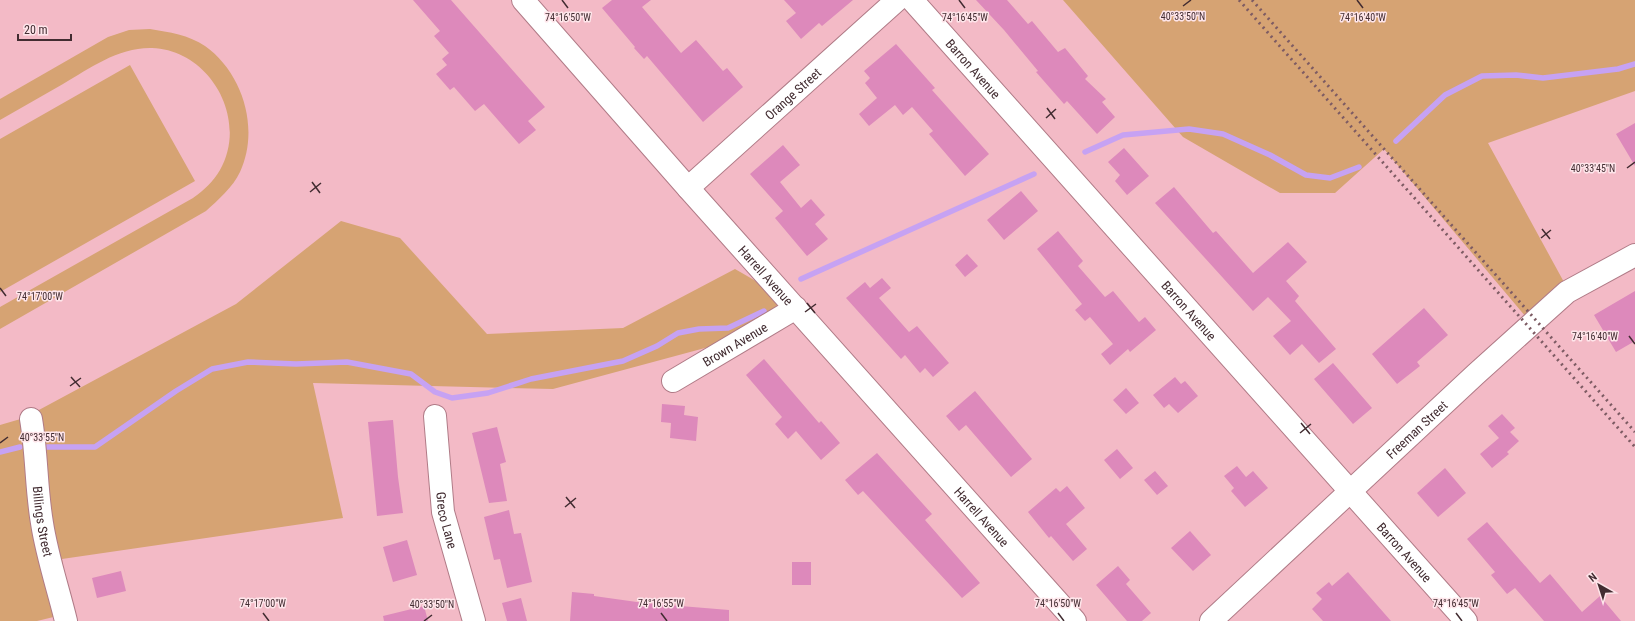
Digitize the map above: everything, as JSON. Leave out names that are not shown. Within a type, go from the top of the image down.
[{"type":"street","name":"Harrell Avenue","points":[[523,0],[688,188],[1075,621]]},
{"type":"street","name":"Orange Street","points":[[688,188],[897,0]]},
{"type":"street","name":"Barron Avenue","points":[[912,0],[1466,621]]},
{"type":"street","name":"Freeman Street","points":[[1211,621],[1476,374],[1567,292],[1635,255]]},
{"type":"street","name":"Brown Avenue","points":[[673,381],[796,308]]},
{"type":"street","name":"Greco Lane","points":[[435,416],[442,512],[474,621]]},
{"type":"street","name":"Billings Street","points":[[31,419],[36,452],[36,476],[42,524],[66,621]]},
{"type":"shaded area","points":[[1063,0],[1635,0],[1635,91],[1488,143],[1571,295],[1532,324],[1384,149],[1335,193],[1280,193],[1183,137]]},
{"type":"shaded area","points":[[150,29],[179,34],[199,42],[218,57],[238,86],[248,120],[248,138],[246,155],[237,178],[220,198],[206,211],[0,329],[0,307],[193,198],[208,186],[220,170],[228,150],[230,130],[227,110],[219,91],[207,74],[191,61],[173,52],[152,48],[128,51],[116,55],[94,65],[0,120],[0,99],[108,37],[129,30]]},
{"type":"shaded area","points":[[130,65],[195,181],[0,292],[0,139]]},
{"type":"shaded area","points":[[341,221],[400,238],[487,334],[623,328],[735,269],[785,298],[742,338],[553,389],[313,383],[343,518],[62,559],[70,613],[37,621],[0,621],[0,425],[24,418],[236,304]]},
{"type":"building","points":[[413,0],[451,0],[545,107],[528,121],[536,130],[519,144],[484,104],[475,111],[454,87],[450,90],[436,74],[447,65],[442,59],[449,53],[434,36],[440,31]]},
{"type":"building","points":[[612,0],[651,0],[642,7],[681,53],[696,40],[723,71],[727,68],[743,87],[703,122],[647,56],[644,59],[634,48],[635,47],[602,8]]},
{"type":"building","points":[[784,0],[853,0],[822,26],[819,23],[801,39],[786,21],[796,13]]},
{"type":"building","points":[[976,0],[1007,0],[1028,24],[1032,21],[1058,52],[1065,48],[1088,76],[1085,79],[1106,99],[1102,102],[1115,117],[1097,134],[1067,101],[1064,104],[1036,72],[1038,71],[1004,30]]},
{"type":"building","points":[[896,44],[935,88],[932,90],[989,154],[965,176],[929,134],[933,131],[912,107],[903,115],[895,105],[869,126],[859,114],[877,98],[865,83],[870,78],[864,71]]},
{"type":"building","points":[[1635,123],[1635,166],[1616,134]]},
{"type":"building","points":[[783,145],[800,165],[780,182],[801,208],[811,199],[825,215],[815,224],[828,239],[807,256],[775,218],[783,211],[750,174]]},
{"type":"building","points":[[1124,148],[1149,176],[1127,195],[1115,181],[1120,175],[1108,162]]},
{"type":"building","points":[[1174,187],[1213,233],[1216,231],[1253,273],[1288,242],[1307,262],[1286,281],[1299,296],[1295,301],[1336,349],[1319,363],[1302,344],[1290,355],[1273,336],[1291,321],[1268,297],[1253,311],[1155,203]]},
{"type":"building","points":[[1021,191],[1038,211],[1004,240],[987,220]]},
{"type":"building","points":[[1058,231],[1083,261],[1078,266],[1105,297],[1113,291],[1139,322],[1145,317],[1156,330],[1130,352],[1128,349],[1110,365],[1101,354],[1113,344],[1090,317],[1085,321],[1075,310],[1082,304],[1037,249]]},
{"type":"building","points":[[967,254],[978,266],[965,277],[955,265]]},
{"type":"building","points":[[882,278],[891,288],[879,298],[909,332],[917,326],[949,363],[933,377],[925,368],[920,373],[905,355],[901,359],[846,298],[865,282],[870,288]]},
{"type":"building","points":[[1635,291],[1635,341],[1616,352],[1594,315]]},
{"type":"building","points":[[1424,308],[1448,335],[1417,362],[1420,366],[1397,384],[1372,354]]},
{"type":"building","points":[[764,359],[819,423],[821,421],[840,443],[821,460],[796,431],[788,439],[775,424],[782,417],[746,375]]},
{"type":"building","points":[[1333,363],[1372,408],[1353,424],[1314,379]]},
{"type":"building","points":[[1175,377],[1181,384],[1185,381],[1198,396],[1178,413],[1169,404],[1164,408],[1153,395]]},
{"type":"building","points":[[1126,388],[1139,403],[1126,414],[1113,400]]},
{"type":"building","points":[[975,391],[1032,459],[1011,477],[966,425],[959,431],[946,416]]},
{"type":"building","points":[[662,404],[685,406],[684,415],[698,417],[696,441],[670,438],[671,423],[661,422]]},
{"type":"building","points":[[1502,414],[1515,428],[1510,432],[1519,441],[1507,452],[1509,454],[1492,468],[1480,454],[1499,438],[1488,426]]},
{"type":"building","points":[[393,420],[403,513],[377,516],[368,422]]},
{"type":"building","points":[[497,427],[506,462],[500,464],[507,501],[489,503],[472,433]]},
{"type":"building","points":[[1117,449],[1133,468],[1120,479],[1104,460]]},
{"type":"building","points":[[877,453],[932,514],[925,520],[980,583],[962,598],[863,491],[858,495],[845,480]]},
{"type":"building","points":[[1237,466],[1246,477],[1253,471],[1268,488],[1245,507],[1231,491],[1234,488],[1224,476]]},
{"type":"building","points":[[1445,468],[1466,493],[1438,517],[1417,493]]},
{"type":"building","points":[[1155,471],[1168,486],[1157,495],[1144,480]]},
{"type":"building","points":[[1067,486],[1085,508],[1066,524],[1087,549],[1073,561],[1051,536],[1049,538],[1028,512],[1056,488],[1060,492]]},
{"type":"building","points":[[509,510],[514,534],[521,533],[532,582],[507,588],[500,559],[494,560],[484,517]]},
{"type":"building","points":[[1487,522],[1540,583],[1550,574],[1582,612],[1600,596],[1621,621],[1544,621],[1515,588],[1507,594],[1491,575],[1495,572],[1467,539]]},
{"type":"building","points":[[1190,531],[1211,555],[1193,571],[1171,548]]},
{"type":"building","points":[[407,540],[417,575],[393,582],[383,547]]},
{"type":"building","points":[[792,562],[811,562],[811,585],[792,585]]},
{"type":"building","points":[[1118,566],[1130,580],[1126,584],[1151,613],[1142,621],[1127,621],[1096,585]]},
{"type":"building","points":[[121,571],[126,591],[97,598],[92,578]]},
{"type":"building","points":[[1348,572],[1391,621],[1323,621],[1312,609],[1322,599],[1316,593],[1329,582],[1332,586]]},
{"type":"building","points":[[572,592],[594,594],[594,596],[644,603],[729,610],[729,621],[570,621]]},
{"type":"building","points":[[521,598],[527,621],[507,621],[502,603]]},
{"type":"building","points":[[424,606],[428,621],[384,621],[383,616]]},
{"type":"waterway","points":[[1396,141],[1445,95],[1482,76],[1516,75],[1543,78],[1618,69],[1635,64]]},
{"type":"waterway","points":[[1085,152],[1123,135],[1189,129],[1223,134],[1270,155],[1306,175],[1330,178],[1359,167]]},
{"type":"waterway","points":[[801,279],[1034,174]]},
{"type":"waterway","points":[[47,447],[95,447],[176,391],[212,369],[248,362],[296,364],[347,362],[411,374],[435,392],[452,398],[488,393],[531,379],[623,361],[657,346],[678,333],[699,329],[728,328],[764,311]]},
{"type":"waterway","points":[[0,452],[20,447]]},
{"type":"railway","points":[[1239,0],[1635,447]]},
{"type":"railway","points":[[1252,0],[1635,432]]}]
